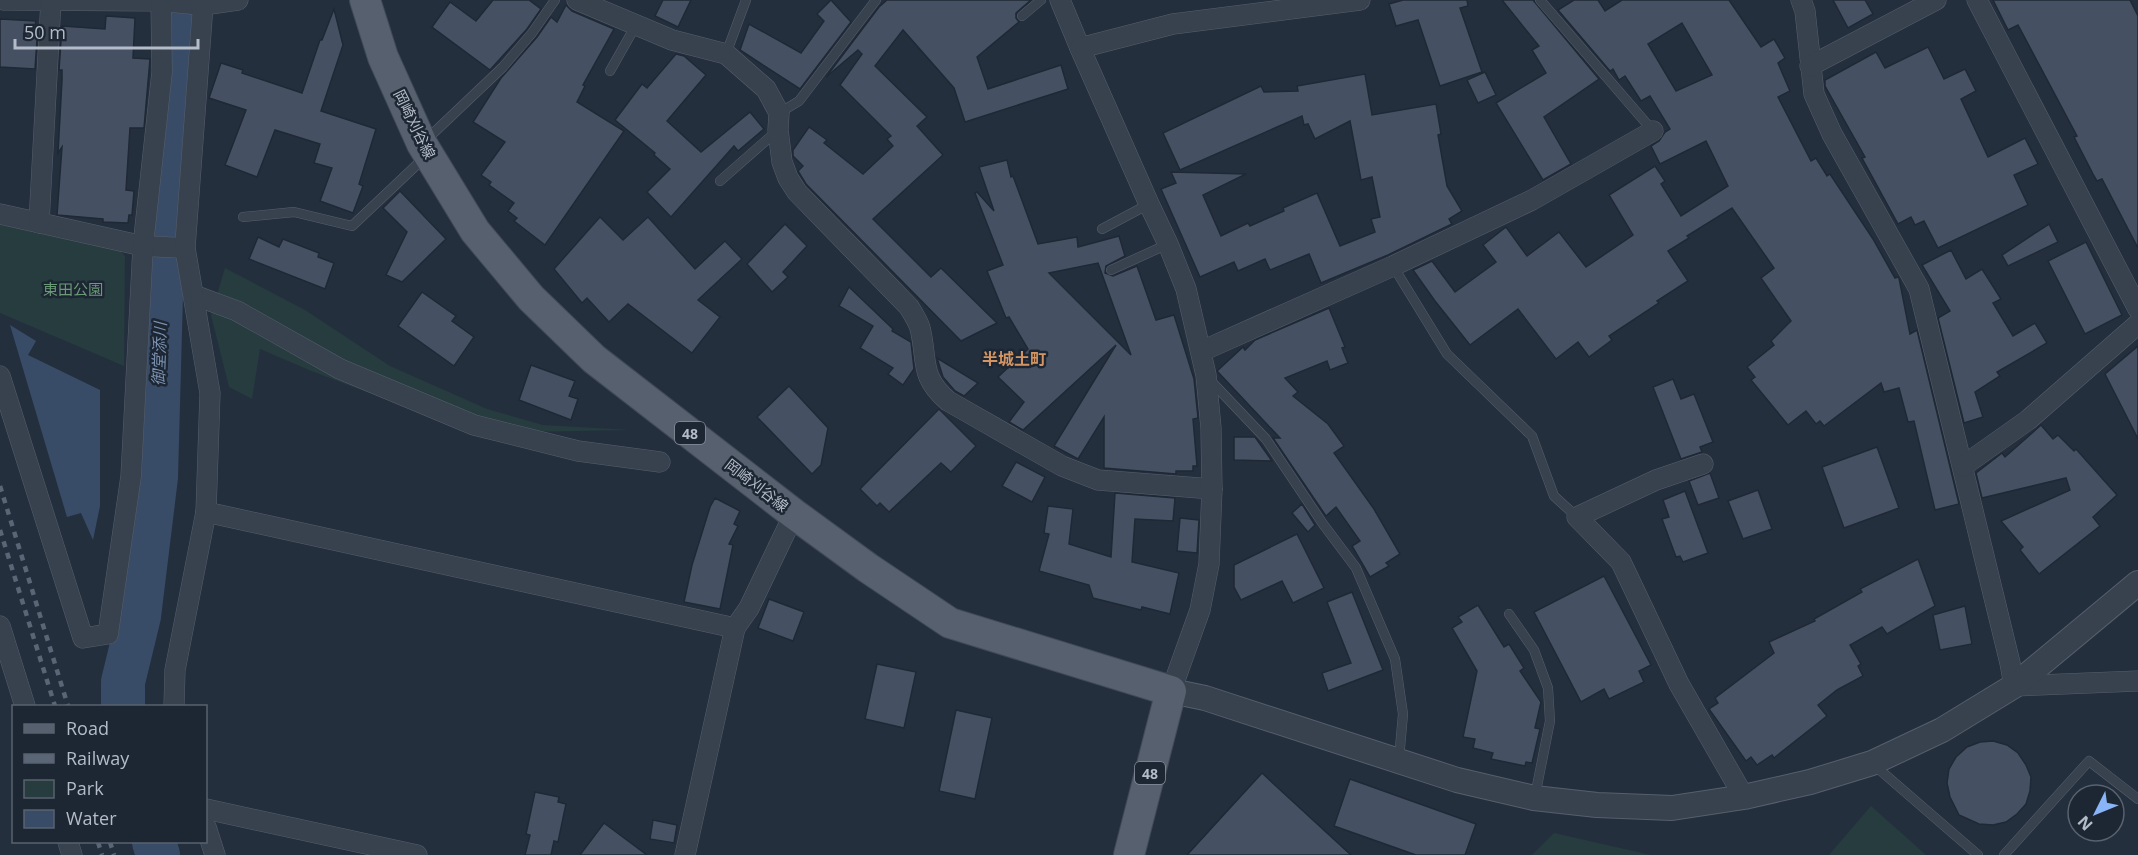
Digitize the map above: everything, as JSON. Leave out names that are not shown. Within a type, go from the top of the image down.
[{"type":"main road","name":"岡崎刈谷線","points":[[364,0],[383,57],[425,149],[475,231],[531,298],[594,359],[794,514],[868,568],[950,623],[1171,691]]},
{"type":"main road","name":"48","points":[[1129,855],[1171,691]]},
{"type":"street","points":[[3,0],[197,3],[238,0]]},
{"type":"street","points":[[577,0],[672,40],[726,54],[766,89],[779,122],[782,162],[788,178],[797,192],[909,307],[920,326],[927,377],[936,391],[948,401],[1062,466],[1098,480],[1212,489]]},
{"type":"street","points":[[1060,0],[1186,289],[1206,375],[1211,428],[1212,489],[1209,564],[1200,610],[1171,691],[1205,698],[1457,780],[1534,798],[1597,805],[1672,808],[1744,797],[1810,782],[1872,763],[1942,730],[2014,686],[2138,583]]},
{"type":"street","points":[[1080,48],[1173,24],[1360,0]]},
{"type":"street","points":[[1801,0],[1805,11],[1814,94],[1832,134],[1919,289],[2014,686]]},
{"type":"street","points":[[1810,66],[1936,0]]},
{"type":"street","points":[[1977,0],[2138,309]]},
{"type":"street","points":[[39,223],[51,1]]},
{"type":"street","points":[[0,376],[83,638],[108,634],[131,476],[143,246],[162,72],[161,1]]},
{"type":"street","points":[[174,705],[175,670],[206,512],[210,393],[186,248],[197,3]]},
{"type":"street","points":[[1202,351],[1393,266],[1532,200],[1653,131]]},
{"type":"street","points":[[0,214],[143,246],[186,248]]},
{"type":"street","points":[[194,295],[237,311],[340,369],[474,425],[578,451],[660,462]]},
{"type":"street","points":[[1963,466],[2028,420],[2138,324]]},
{"type":"street","points":[[1703,464],[1656,480],[1577,517],[1621,562],[1679,684],[1744,797]]},
{"type":"street","points":[[206,512],[735,628]]},
{"type":"street","points":[[686,855],[735,628],[749,608],[794,514]]},
{"type":"street","points":[[0,626],[25,705]]},
{"type":"street","points":[[2014,686],[2138,681]]},
{"type":"street","points":[[207,808],[417,855]]},
{"type":"street","points":[[207,829],[215,855]]},
{"type":"lane","points":[[243,217],[294,212],[352,226],[503,67],[532,33],[555,0]]},
{"type":"lane","points":[[726,54],[746,0]]},
{"type":"lane","points":[[720,181],[799,101],[876,0]]},
{"type":"lane","points":[[1022,16],[1041,0]]},
{"type":"lane","points":[[1540,0],[1653,131]]},
{"type":"lane","points":[[610,71],[636,25]]},
{"type":"lane","points":[[1102,229],[1149,204]]},
{"type":"lane","points":[[1112,270],[1168,244]]},
{"type":"lane","points":[[1393,266],[1447,354],[1532,436],[1554,496],[1577,517]]},
{"type":"lane","points":[[1206,375],[1266,439],[1323,524],[1356,568],[1395,659],[1403,714],[1398,762]]},
{"type":"lane","points":[[1509,614],[1534,650],[1548,688],[1550,721],[1534,798]]},
{"type":"lane","points":[[2004,855],[2089,761],[2138,799]]},
{"type":"lane","points":[[1872,763],[1978,855]]},
{"type":"green space","name":"東田公園","points":[[0,224],[116,246],[125,256],[124,366],[0,313]]},
{"type":"green space","points":[[225,268],[305,310],[390,366],[487,409],[543,425],[630,430],[474,433],[260,349],[252,399],[229,387],[211,315]]},
{"type":"green space","points":[[1871,806],[1926,855],[1829,855]]},
{"type":"green space","points":[[1554,833],[1651,855],[1532,855]]},
{"type":"water","points":[[10,325],[36,341],[28,355],[100,390],[100,506],[93,540],[81,513],[67,517]]},
{"type":"building","points":[[493,0],[529,0],[541,9],[527,29],[490,70],[432,27],[450,2],[476,21]]},
{"type":"building","points":[[663,0],[691,0],[678,27],[655,16]]},
{"type":"building","points":[[831,0],[851,22],[800,89],[740,50],[749,24],[801,53],[824,21],[817,14]]},
{"type":"building","points":[[887,0],[1031,0],[1016,13],[1019,22],[977,57],[988,89],[1061,65],[1068,89],[965,122],[954,88],[903,30],[875,66],[927,117],[917,126],[943,155],[873,219],[931,277],[941,268],[997,323],[961,341],[806,184],[798,171],[803,166],[793,156],[793,150],[809,127],[827,140],[824,143],[863,174],[893,146],[887,139],[891,136],[840,85],[862,54],[858,50],[826,77],[879,7]]},
{"type":"building","points":[[1403,0],[1467,0],[1468,6],[1460,8],[1482,72],[1440,86],[1418,20],[1396,26],[1389,4]]},
{"type":"building","points":[[1502,0],[1533,0],[1599,79],[1544,117],[1571,164],[1543,180],[1496,103],[1546,73],[1532,50],[1539,46]]},
{"type":"building","points":[[1574,0],[1598,0],[1605,11],[1622,0],[1729,0],[1761,47],[1774,39],[1785,58],[1778,63],[1790,91],[1778,97],[1811,161],[1816,158],[1827,176],[1830,174],[1873,239],[1895,278],[1899,278],[1910,334],[1917,330],[1959,504],[1935,510],[1914,421],[1908,422],[1899,388],[1884,392],[1881,383],[1824,426],[1820,421],[1816,424],[1806,411],[1788,425],[1751,380],[1755,377],[1747,367],[1774,345],[1771,341],[1791,321],[1761,278],[1774,268],[1732,208],[1687,236],[1689,238],[1668,251],[1688,281],[1609,336],[1612,340],[1589,357],[1578,342],[1556,359],[1518,309],[1470,345],[1413,270],[1432,261],[1455,292],[1496,262],[1483,245],[1506,227],[1527,256],[1559,232],[1586,267],[1633,235],[1609,195],[1655,166],[1665,181],[1661,184],[1681,216],[1728,186],[1706,141],[1660,164],[1651,146],[1670,129],[1650,96],[1641,101],[1625,76],[1619,80],[1613,69],[1610,71],[1558,10]],"holes":[[[1682,23],[1712,75],[1676,91],[1648,44]]]},
{"type":"building","points":[[1833,0],[1865,0],[1873,14],[1848,28]]},
{"type":"building","points":[[1993,0],[2130,0],[2138,16],[2138,248],[2102,179],[2097,181],[2093,174],[2074,137],[2077,136],[2018,25],[2008,30]]},
{"type":"building","points":[[566,5],[572,11],[614,29],[583,85],[585,86],[577,102],[624,131],[545,245],[514,221],[517,218],[508,211],[514,203],[489,185],[491,182],[481,175],[505,142],[473,122],[501,78],[537,37],[551,17],[557,22]]},
{"type":"building","points":[[334,9],[343,45],[321,111],[376,129],[359,184],[363,186],[353,213],[320,201],[332,168],[314,163],[320,144],[275,130],[257,177],[225,165],[246,110],[209,98],[221,63],[243,70],[242,73],[302,93],[320,40],[322,40]]},
{"type":"building","points":[[106,16],[135,18],[133,58],[150,59],[144,128],[130,128],[126,190],[134,191],[132,215],[129,215],[128,223],[103,222],[103,219],[57,215],[62,147],[58,153],[62,26],[105,29]]},
{"type":"building","points":[[0,19],[36,21],[35,25],[38,25],[35,69],[0,67]]},
{"type":"building","points":[[1928,47],[1944,79],[1965,69],[1976,91],[1961,99],[1988,157],[2025,138],[2038,164],[2014,175],[2028,205],[1938,248],[1924,221],[1915,225],[1911,217],[1898,224],[1862,158],[1865,157],[1825,86],[1825,80],[1876,52],[1885,68]]},
{"type":"building","points":[[676,54],[684,56],[706,75],[667,121],[701,152],[750,112],[764,129],[738,151],[734,146],[671,217],[647,192],[670,169],[654,155],[655,153],[615,120],[642,84],[647,88]]},
{"type":"building","points":[[1485,72],[1496,95],[1478,103],[1467,80]]},
{"type":"building","points":[[1365,74],[1372,115],[1436,104],[1441,134],[1438,135],[1447,186],[1462,211],[1449,219],[1452,224],[1388,255],[1321,283],[1309,254],[1270,270],[1265,259],[1238,271],[1234,262],[1200,277],[1161,189],[1176,183],[1171,172],[1246,174],[1203,195],[1221,236],[1248,223],[1250,226],[1284,211],[1283,208],[1317,193],[1340,246],[1375,232],[1371,219],[1380,217],[1372,177],[1361,180],[1350,121],[1315,139],[1308,124],[1304,125],[1302,116],[1180,170],[1163,133],[1261,86],[1264,92],[1298,91],[1297,86]]},
{"type":"building","points":[[1007,160],[1011,177],[1013,176],[1038,244],[1077,237],[1078,247],[1119,236],[1125,256],[1106,266],[1105,273],[1113,276],[1137,266],[1156,320],[1174,315],[1194,379],[1198,418],[1193,419],[1197,466],[1193,466],[1193,471],[1176,471],[1176,474],[1104,468],[1104,417],[1078,459],[1054,446],[1116,345],[1023,430],[1009,422],[1024,402],[998,377],[1028,349],[1009,317],[1006,318],[987,271],[1003,265],[975,193],[977,192],[994,211],[979,167]],"holes":[[[1098,263],[1131,355],[1049,273]]]},
{"type":"building","points":[[400,191],[446,239],[402,282],[386,275],[407,232],[383,208]]},
{"type":"building","points":[[600,217],[623,240],[648,217],[695,269],[725,241],[742,259],[698,300],[720,317],[692,353],[628,304],[609,322],[587,298],[582,303],[554,269]]},
{"type":"building","points":[[785,224],[807,246],[783,272],[788,277],[772,292],[747,264]]},
{"type":"building","points":[[2049,224],[2058,242],[2008,266],[2002,255]]},
{"type":"building","points":[[258,237],[279,247],[283,239],[319,253],[318,257],[334,263],[325,289],[249,259]]},
{"type":"building","points":[[2086,242],[2122,315],[2085,334],[2048,261]]},
{"type":"building","points":[[1951,250],[1966,279],[1982,269],[2001,299],[1993,303],[2013,336],[2035,323],[2047,343],[1997,372],[2000,376],[1975,392],[1983,417],[1964,423],[1938,318],[1950,311],[1922,265]]},
{"type":"building","points":[[849,287],[893,329],[892,331],[911,342],[914,369],[903,385],[888,374],[893,368],[860,348],[873,326],[839,306]]},
{"type":"building","points":[[422,292],[456,316],[452,321],[474,337],[454,366],[398,326]]},
{"type":"building","points":[[1329,308],[1345,347],[1342,348],[1348,363],[1330,370],[1327,361],[1285,378],[1298,392],[1293,396],[1328,424],[1344,446],[1334,453],[1374,509],[1400,554],[1386,563],[1389,566],[1370,577],[1352,546],[1360,541],[1336,507],[1326,516],[1273,438],[1280,438],[1217,371],[1243,347],[1245,350],[1255,340]]},
{"type":"building","points":[[2138,346],[2138,439],[2105,374]]},
{"type":"building","points":[[937,358],[978,383],[964,396],[955,391],[943,377]]},
{"type":"building","points":[[531,365],[575,381],[569,396],[578,399],[571,420],[519,400]]},
{"type":"building","points":[[1673,379],[1681,399],[1694,394],[1713,442],[1700,447],[1702,452],[1681,459],[1653,387]]},
{"type":"building","points":[[789,386],[828,428],[821,465],[812,474],[757,417]]},
{"type":"building","points":[[939,409],[976,446],[951,472],[941,463],[889,512],[880,503],[877,506],[860,489]]},
{"type":"building","points":[[2041,425],[2053,439],[2058,435],[2074,451],[2076,449],[2117,495],[2093,517],[2100,526],[2039,574],[2020,550],[2023,547],[2001,521],[2070,490],[2066,478],[1982,498],[1976,473],[2002,453],[2005,457]]},
{"type":"building","points":[[1234,437],[1255,437],[1272,461],[1234,460]]},
{"type":"building","points":[[1877,447],[1899,508],[1844,528],[1822,467]]},
{"type":"building","points":[[1016,462],[1045,477],[1032,502],[1002,486]]},
{"type":"building","points":[[1710,473],[1719,498],[1698,505],[1689,481]]},
{"type":"building","points":[[1758,490],[1772,529],[1743,539],[1728,501]]},
{"type":"building","points":[[1685,491],[1708,553],[1683,562],[1680,556],[1676,557],[1662,519],[1669,517],[1663,500]]},
{"type":"building","points":[[1115,493],[1175,498],[1173,521],[1135,519],[1132,562],[1179,573],[1170,614],[1142,607],[1141,610],[1093,598],[1089,585],[1039,571],[1049,534],[1044,533],[1048,506],[1073,509],[1069,544],[1111,557]]},
{"type":"building","points":[[715,498],[740,511],[734,524],[738,526],[729,544],[733,545],[720,609],[684,602],[692,565],[710,507]]},
{"type":"building","points":[[1302,504],[1315,525],[1308,532],[1292,513]]},
{"type":"building","points":[[1180,518],[1199,520],[1197,553],[1177,551]]},
{"type":"building","points":[[1297,534],[1324,588],[1293,603],[1282,581],[1241,600],[1234,587],[1234,565]]},
{"type":"building","points":[[1918,559],[1935,606],[1887,634],[1882,627],[1850,645],[1861,664],[1858,666],[1863,676],[1837,690],[1818,705],[1827,716],[1774,758],[1772,755],[1757,765],[1751,757],[1746,761],[1709,709],[1718,703],[1715,698],[1774,653],[1769,642],[1815,621],[1814,619],[1862,592],[1860,589]]},
{"type":"building","points":[[1604,576],[1651,665],[1639,671],[1644,682],[1609,699],[1604,689],[1581,702],[1534,612]]},
{"type":"building","points":[[1352,592],[1383,670],[1328,691],[1322,673],[1351,663],[1327,602]]},
{"type":"building","points":[[769,599],[804,612],[793,641],[758,628]]},
{"type":"building","points":[[1478,605],[1504,647],[1509,644],[1524,668],[1520,671],[1541,702],[1535,728],[1540,729],[1532,763],[1526,762],[1525,766],[1491,759],[1493,753],[1473,748],[1475,739],[1463,737],[1477,671],[1452,628],[1462,622],[1458,617]]},
{"type":"building","points":[[1965,606],[1972,644],[1940,650],[1933,615]]},
{"type":"building","points":[[877,664],[916,672],[904,728],[865,719]]},
{"type":"building","points":[[956,710],[992,718],[975,799],[939,791]]},
{"type":"building","points":[[1993,741],[2007,745],[2018,753],[2031,777],[2030,791],[2026,804],[2006,822],[1993,825],[1979,824],[1959,815],[1950,797],[1947,783],[1949,769],[1956,757],[1967,747],[1980,742]]},
{"type":"building","points":[[1262,773],[1277,787],[1351,855],[1187,855]]},
{"type":"building","points":[[1350,779],[1476,824],[1465,855],[1416,855],[1334,826]]},
{"type":"building","points":[[535,792],[559,797],[558,802],[566,804],[558,842],[554,841],[551,855],[525,855],[530,835],[526,834]]},
{"type":"building","points":[[653,820],[677,825],[674,843],[650,839]]},
{"type":"building","points":[[604,823],[647,855],[580,855]]},
{"type":"waterway","name":"御堂添川","points":[[123,705],[123,682],[139,616],[156,477],[161,294],[183,0]]},
{"type":"waterway","name":"御堂添川","points":[[154,843],[158,855]]},
{"type":"railway","points":[[0,486],[68,705]]},
{"type":"railway","points":[[0,530],[55,705]]},
{"type":"railway","points":[[98,843],[102,855]]},
{"type":"railway","points":[[110,843],[114,855]]},
{"type":"district","name":"半城土町","points":[[1014,359]]}]
